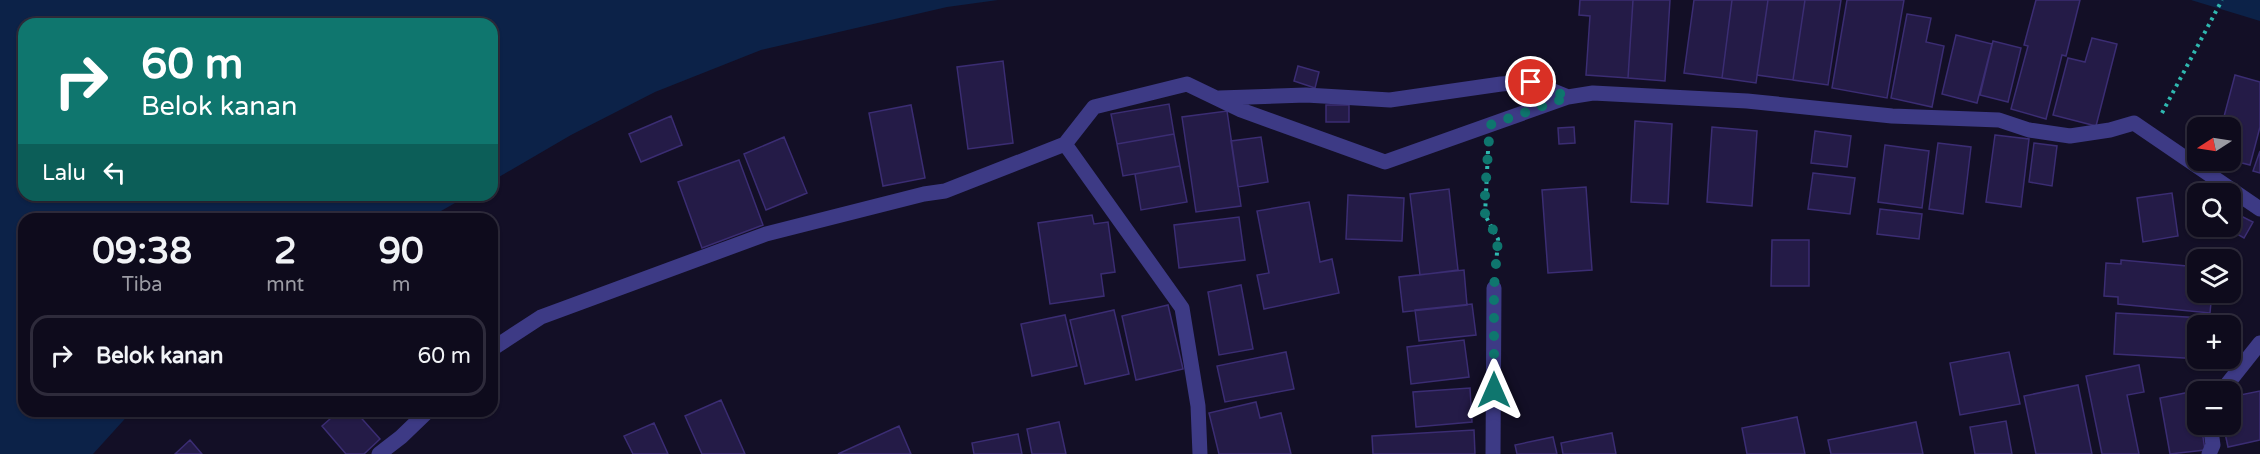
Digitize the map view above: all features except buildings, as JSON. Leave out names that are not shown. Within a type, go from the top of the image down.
[{"type":"street","points":[[1216,98],[1306,95],[1390,100],[1501,84],[1531,82],[1568,97]]},
{"type":"street","points":[[498,345],[541,316],[765,234],[945,191],[1065,144],[1094,107],[1187,84],[1241,110],[1385,162],[1568,97],[1593,93],[1723,99],[1892,116],[1999,120],[2030,130],[2070,136],[2110,130],[2134,123],[2260,209]]},
{"type":"street","points":[[1065,144],[1182,308],[1198,406],[1200,454]]},
{"type":"street","points":[[1493,454],[1494,288]]},
{"type":"street","points":[[2230,381],[2260,343]]},
{"type":"street","points":[[379,454],[422,417]]},
{"type":"street","points":[[2209,454],[2213,445],[2212,435]]},
{"type":"path","points":[[2151,134],[2222,0]]},
{"type":"path","points":[[1490,125],[1485,215],[1498,239],[1494,288]]},
{"type":"water","points":[[0,0],[998,0],[947,7],[761,50],[655,92],[571,135],[498,178],[498,18],[18,18],[18,201],[458,201],[438,213],[18,213],[18,417],[127,417],[93,454],[0,454]]},
{"type":"water","points":[[2191,0],[2260,0],[2260,21]]},
{"type":"route","points":[[1494,390],[1494,288],[1498,239],[1485,215],[1490,125],[1568,97],[1531,82]]}]
